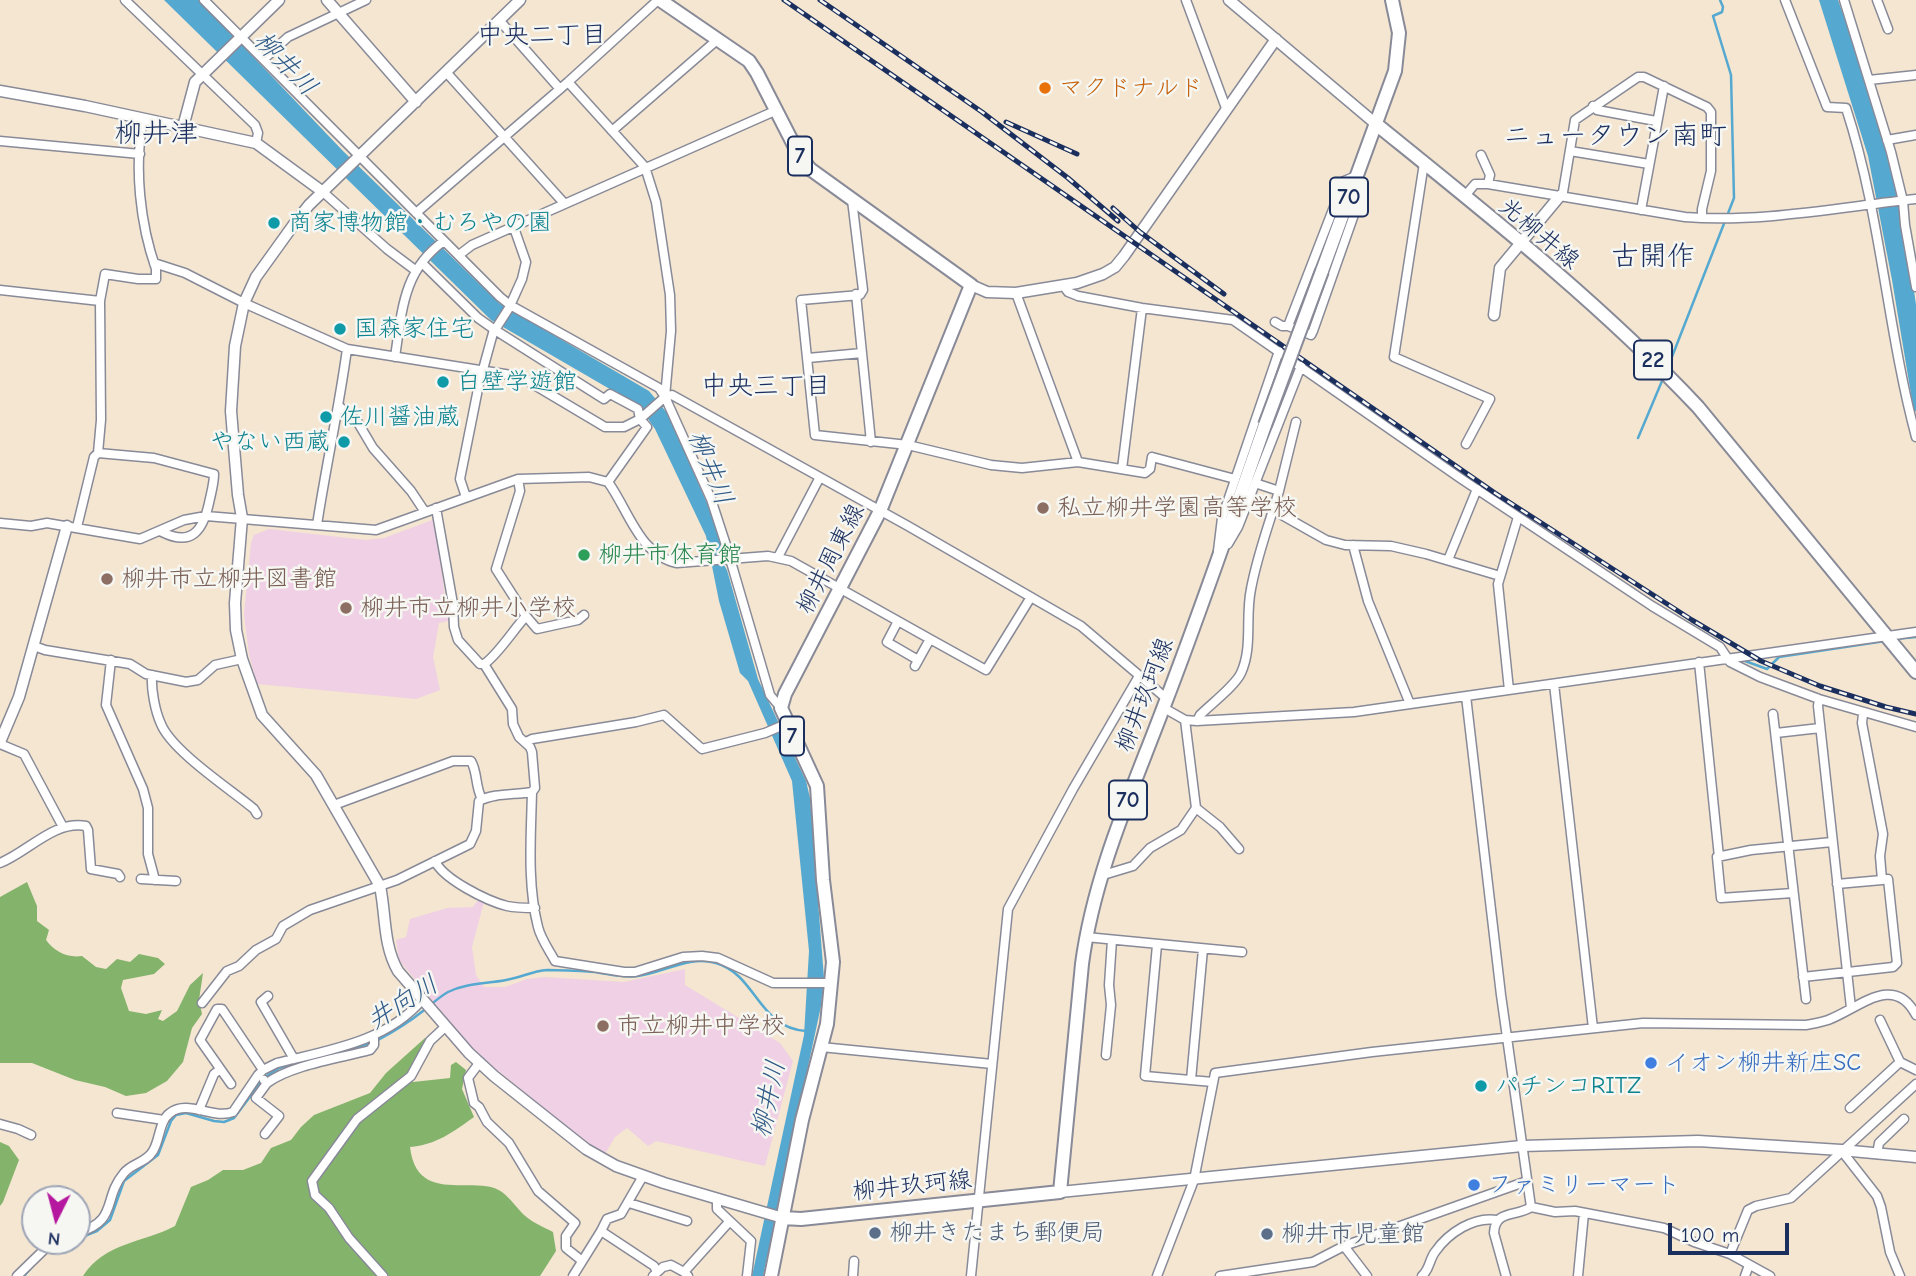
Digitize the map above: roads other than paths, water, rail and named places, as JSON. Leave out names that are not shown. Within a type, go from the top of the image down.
[{"type":"main road","name":"7","points":[[659,0],[748,61],[757,73],[799,155],[810,169],[971,285]]},
{"type":"main road","points":[[1376,124],[1399,52],[1399,33],[1392,0]]},
{"type":"main road","name":"光柳井線","points":[[1376,124],[1520,243],[1666,373],[1698,407],[1916,672]]},
{"type":"main road","name":"柳井玖珂線","points":[[779,1217],[801,1219],[1060,1192],[1086,937],[1100,876],[1376,124]]},
{"type":"main road","name":"柳井周東線","points":[[780,708],[880,510],[971,285]]},
{"type":"main road","name":"7","points":[[771,1276],[779,1217],[830,1008],[832,948],[823,880],[817,786],[811,770],[783,726],[780,708]]},
{"type":"street","points":[[125,0],[255,125],[258,133],[256,143]]},
{"type":"street","points":[[204,0],[239,40],[264,59],[358,159],[510,306],[659,388],[662,400],[710,499],[770,695],[780,708]]},
{"type":"street","points":[[183,127],[195,82],[279,0]]},
{"type":"street","points":[[327,0],[416,102]]},
{"type":"street","points":[[264,59],[288,37],[366,0]]},
{"type":"street","points":[[518,0],[303,212],[256,276],[244,303],[234,346],[231,411],[242,518],[235,603],[236,630],[242,659],[262,715],[309,765],[380,886],[391,959],[445,1027],[480,1062],[586,1149],[616,1166],[643,1176],[779,1217]]},
{"type":"street","points":[[416,213],[659,0]]},
{"type":"street","points":[[1186,0],[1226,108]]},
{"type":"street","points":[[1230,0],[1376,124]]},
{"type":"street","points":[[1785,0],[1828,107],[1846,108],[1858,145],[1872,204],[1916,437]]},
{"type":"street","points":[[1844,0],[1887,140],[1902,201],[1916,287]]},
{"type":"street","points":[[1877,0],[1888,29]]},
{"type":"street","points":[[499,20],[560,89]]},
{"type":"street","points":[[971,285],[987,292],[1016,293],[1091,279],[1115,267],[1276,39]]},
{"type":"street","points":[[612,131],[717,40]]},
{"type":"street","points":[[446,72],[563,202]]},
{"type":"street","points":[[1869,80],[1916,75]]},
{"type":"street","points":[[1494,315],[1500,268],[1563,192],[1575,120],[1638,77],[1664,86],[1707,107],[1711,112],[1711,171],[1702,218]]},
{"type":"street","points":[[568,82],[645,167],[656,201],[670,295],[671,331],[662,400]]},
{"type":"street","points":[[1642,210],[1664,86]]},
{"type":"street","points":[[0,91],[85,106],[256,143],[323,192],[415,270]]},
{"type":"street","points":[[1593,106],[1597,110],[1656,121]]},
{"type":"street","points":[[458,255],[472,245],[563,202],[777,110]]},
{"type":"street","points":[[63,827],[24,754],[0,743],[14,713],[94,457],[98,453],[102,358],[100,301],[105,274],[156,279],[143,222],[140,154],[143,120]]},
{"type":"street","points":[[1887,140],[1916,135]]},
{"type":"street","points":[[0,141],[140,154]]},
{"type":"street","points":[[1570,151],[1649,164]]},
{"type":"street","points":[[1481,155],[1490,175],[1488,184]]},
{"type":"street","points":[[1424,163],[1394,357],[1490,399],[1466,444]]},
{"type":"street","points":[[1275,323],[1311,335],[1362,192],[1363,187],[1356,176],[1348,177],[1344,181],[1288,326]]},
{"type":"street","points":[[1464,197],[1475,184],[1488,184],[1642,210],[1727,219],[1916,200]]},
{"type":"street","points":[[852,200],[863,290],[860,295],[801,300],[815,435],[908,445],[991,465],[1022,468],[1077,462],[1145,472],[1150,469],[1153,457],[1235,480]]},
{"type":"street","points":[[466,497],[460,479],[484,370],[496,329],[510,306],[526,262],[513,225]]},
{"type":"street","points":[[395,357],[403,299],[415,270],[443,242]]},
{"type":"street","points":[[424,260],[478,317],[604,398],[610,394],[638,409],[647,428],[608,482]]},
{"type":"street","points":[[154,263],[185,272],[244,303],[347,349],[484,370],[526,380],[605,427],[624,427],[642,418],[662,400],[672,395],[880,510],[1081,626],[1185,720],[1354,712],[1726,658],[1890,640],[1916,632]]},
{"type":"street","points":[[1063,285],[1068,292],[1078,296],[1233,320],[1518,517],[1652,606],[1720,647],[1726,658],[1737,667],[1863,714],[1916,727]]},
{"type":"street","points":[[0,289],[100,301]]},
{"type":"street","points":[[1016,293],[1077,462]]},
{"type":"street","points":[[856,294],[871,442]]},
{"type":"street","points":[[1122,469],[1142,308]]},
{"type":"street","points":[[317,525],[327,462],[340,407],[347,349]]},
{"type":"street","points":[[1217,558],[1217,541],[1222,518],[1279,351]]},
{"type":"street","points":[[808,358],[862,353]]},
{"type":"street","points":[[1217,558],[1238,527],[1301,366]]},
{"type":"street","points":[[1264,393],[1286,401]]},
{"type":"street","points":[[340,407],[357,421],[373,448],[411,491],[425,512]]},
{"type":"street","points":[[1197,721],[1240,676],[1243,667],[1249,639],[1247,621],[1251,586],[1296,422]]},
{"type":"street","points":[[98,453],[154,458],[209,471],[214,478],[202,526],[190,536],[170,536],[162,532]]},
{"type":"street","points":[[0,523],[31,526],[47,523],[140,539],[162,532],[184,520],[206,516],[376,530],[518,479],[589,477],[608,482],[637,532],[666,561],[677,563],[778,556],[840,587],[986,670],[1031,597]]},
{"type":"street","points":[[778,556],[820,477]]},
{"type":"street","points":[[518,479],[520,491],[496,569],[537,629],[578,620],[584,615]]},
{"type":"street","points":[[1255,483],[1279,491]]},
{"type":"street","points":[[1448,560],[1477,489]]},
{"type":"street","points":[[436,508],[458,639],[480,664],[484,664],[512,709],[513,724],[519,737],[532,752],[535,788],[532,792],[531,857],[535,908],[544,943],[555,961],[635,972],[683,957],[702,956],[718,958],[773,983],[830,983]]},
{"type":"street","points":[[1273,510],[1326,540],[1353,545],[1391,546],[1500,576]]},
{"type":"street","points":[[1509,690],[1498,584],[1518,517]]},
{"type":"street","points":[[1353,545],[1368,601],[1410,704]]},
{"type":"street","points":[[484,664],[497,654],[526,616]]},
{"type":"street","points":[[898,621],[887,642],[917,663],[930,639]]},
{"type":"street","points":[[34,646],[130,664],[152,676],[191,682],[198,680],[215,665],[242,659]]},
{"type":"street","points":[[111,660],[106,705],[143,789],[148,808],[148,854],[155,880]]},
{"type":"street","points":[[1699,662],[1721,898],[1793,893]]},
{"type":"street","points":[[152,676],[161,724],[169,736],[188,755],[254,808],[257,814]]},
{"type":"street","points":[[971,1276],[1008,909],[1139,676]]},
{"type":"street","points":[[1553,684],[1593,1028]]},
{"type":"street","points":[[1466,696],[1506,1037],[1531,1207]]},
{"type":"street","points":[[1819,699],[1851,1008]]},
{"type":"street","points":[[1773,714],[1805,999]]},
{"type":"street","points":[[1863,714],[1862,723],[1883,834],[1880,856],[1882,880]]},
{"type":"street","points":[[526,742],[664,715],[702,750],[783,726]]},
{"type":"street","points":[[1100,876],[1133,866],[1150,848],[1181,830],[1196,808],[1185,720]]},
{"type":"street","points":[[1776,733],[1820,728]]},
{"type":"street","points":[[334,805],[453,761],[471,761],[476,769],[476,784],[482,799]]},
{"type":"street","points":[[202,1003],[227,971],[239,966],[256,950],[276,939],[283,926],[310,910],[397,880],[470,844],[476,831],[479,801],[482,799],[532,792]]},
{"type":"street","points":[[1196,808],[1220,827],[1239,849]]},
{"type":"street","points":[[0,863],[63,827],[86,826],[91,869],[118,874],[120,877]]},
{"type":"street","points":[[1719,857],[1787,845],[1832,842]]},
{"type":"street","points":[[435,861],[438,867],[462,885],[501,904],[535,908]]},
{"type":"street","points":[[141,879],[176,881]]},
{"type":"street","points":[[1803,976],[1893,967],[1897,963],[1888,879],[1837,884]]},
{"type":"street","points":[[1086,937],[1242,952]]},
{"type":"street","points":[[1106,1055],[1111,1005],[1109,985],[1112,940]]},
{"type":"street","points":[[1157,944],[1145,1076],[1213,1082]]},
{"type":"street","points":[[1191,1080],[1203,949]]},
{"type":"street","points":[[1157,1276],[1194,1180],[1215,1073],[1643,1023],[1806,1025],[1829,1020],[1876,996],[1889,994],[1906,1000],[1916,1015]]},
{"type":"street","points":[[268,996],[261,1002],[294,1059]]},
{"type":"street","points":[[91,1227],[106,1217],[116,1185],[125,1171],[150,1157],[164,1120],[170,1113],[178,1109],[227,1115],[233,1112],[263,1077],[294,1059],[374,1040],[422,1000]]},
{"type":"street","points":[[231,1084],[200,1040],[217,1009],[222,1009],[263,1077],[256,1098],[279,1116],[265,1134]]},
{"type":"street","points":[[1880,1020],[1900,1062],[1916,1070]]},
{"type":"street","points":[[383,1276],[349,1238],[329,1208],[315,1195],[312,1181],[357,1119],[411,1076],[430,1041],[445,1027]]},
{"type":"street","points":[[263,1077],[370,1050],[374,1040]]},
{"type":"street","points":[[821,1047],[992,1064]]},
{"type":"street","points":[[480,1062],[468,1078],[474,1103],[480,1107],[487,1122],[509,1143],[538,1191],[575,1223],[566,1236],[566,1248],[581,1260]]},
{"type":"street","points":[[1850,1108],[1900,1062]]},
{"type":"street","points":[[199,1110],[214,1074],[219,1070]]},
{"type":"street","points":[[1730,1254],[1748,1210],[1791,1198],[1916,1084]]},
{"type":"street","points":[[117,1113],[164,1120]]},
{"type":"street","points":[[1877,1154],[1879,1143],[1904,1119]]},
{"type":"street","points":[[0,1125],[31,1135]]},
{"type":"street","points":[[1060,1192],[1522,1146],[1698,1141],[1916,1157]]},
{"type":"street","points":[[1842,1150],[1877,1196],[1890,1252],[1900,1276]]},
{"type":"street","points":[[573,1276],[607,1219],[621,1214],[643,1176]]},
{"type":"street","points":[[1220,1276],[1304,1265],[1344,1246],[1527,1181]]},
{"type":"street","points":[[718,1200],[717,1209],[751,1241],[747,1276]]},
{"type":"street","points":[[629,1203],[687,1221]]},
{"type":"street","points":[[1422,1276],[1430,1266],[1433,1255],[1457,1230],[1486,1220],[1497,1220],[1531,1207],[1555,1212],[1584,1213],[1664,1228],[1730,1254],[1770,1276]]},
{"type":"street","points":[[1578,1276],[1584,1213]]},
{"type":"street","points":[[1497,1220],[1494,1233],[1506,1276]]},
{"type":"street","points":[[601,1231],[654,1266],[655,1274],[671,1265],[686,1274],[729,1222]]},
{"type":"street","points":[[1344,1246],[1367,1276]]},
{"type":"street","points":[[17,1276],[39,1255]]},
{"type":"street","points":[[853,1276],[854,1261]]},
{"type":"street","points":[[1745,1276],[1749,1265]]},
{"type":"water","points":[[164,0],[199,0],[343,151],[499,303],[649,391],[668,414],[713,517],[723,547],[724,565],[758,679],[806,781],[810,798],[824,978],[821,1006],[763,1276],[752,1276],[804,1035],[809,951],[792,781],[748,681],[740,673],[719,601],[706,536],[655,429],[639,406],[491,320]]},
{"type":"water","points":[[1819,0],[1838,0],[1864,74],[1895,189],[1916,305],[1914,412],[1868,156]]},
{"type":"waterway","points":[[1668,367],[1734,198],[1731,75],[1713,16],[1722,12],[1720,0]]},
{"type":"waterway","points":[[1638,438],[1662,381]]},
{"type":"waterway","points":[[1895,639],[1916,637]]},
{"type":"waterway","points":[[1745,661],[1767,669],[1779,657],[1885,641]]},
{"type":"waterway","name":"井向川","points":[[378,1040],[445,994],[462,987],[547,970],[638,976],[696,961],[716,963],[730,969],[741,978],[777,1021],[790,1028],[806,1031]]},
{"type":"waterway","name":"井向川","points":[[265,1077],[279,1068],[372,1043]]},
{"type":"waterway","name":"井向川","points":[[91,1233],[110,1220],[124,1181],[158,1155],[176,1115],[186,1113],[224,1122],[234,1118],[261,1082]]},
{"type":"waterway","name":"井向川","points":[[24,1276],[38,1260]]},
{"type":"railway","points":[[784,0],[1495,493],[1692,620],[1761,661],[1820,686],[1916,714]]},
{"type":"railway","points":[[820,0],[982,112],[1068,178],[1118,221]]},
{"type":"railway","points":[[1006,122],[1077,154]]},
{"type":"railway","points":[[1113,208],[1140,232],[1224,294]]},
{"type":"place","name":"マクドナルド","points":[[1045,88]]},
{"type":"place","name":"商家博物館・むろやの園","points":[[274,223]]},
{"type":"place","name":"国森家住宅","points":[[340,329]]},
{"type":"place","name":"白壁学遊館","points":[[443,382]]},
{"type":"place","name":"佐川醤油蔵","points":[[326,417]]},
{"type":"place","name":"やない西蔵","points":[[344,442]]},
{"type":"place","name":"私立柳井学園高等学校","points":[[1043,508]]},
{"type":"place","name":"柳井市体育館","points":[[584,555]]},
{"type":"place","name":"柳井市立柳井図書館","points":[[107,579]]},
{"type":"place","name":"柳井市立柳井小学校","points":[[346,608]]},
{"type":"place","name":"市立柳井中学校","points":[[603,1026]]},
{"type":"place","name":"イオン柳井新庄SC","points":[[1651,1063]]},
{"type":"place","name":"パチンコRITZ","points":[[1481,1086]]},
{"type":"place","name":"ファミリーマート","points":[[1474,1185]]},
{"type":"place","name":"柳井きたまち郵便局","points":[[875,1233]]},
{"type":"place","name":"柳井市児童館","points":[[1267,1234]]},
{"type":"district","name":"中央二丁目","points":[[542,36]]},
{"type":"district","name":"柳井津","points":[[156,134]]},
{"type":"district","name":"ニュータウン南町","points":[[1615,136]]},
{"type":"district","name":"古開作","points":[[1653,257]]},
{"type":"district","name":"中央三丁目","points":[[766,387]]},
{"type":"water label","name":"柳井川","points":[[285,64]]},
{"type":"water label","name":"柳井川","points":[[710,468]]},
{"type":"water label","name":"柳井川","points":[[769,1099]]}]
